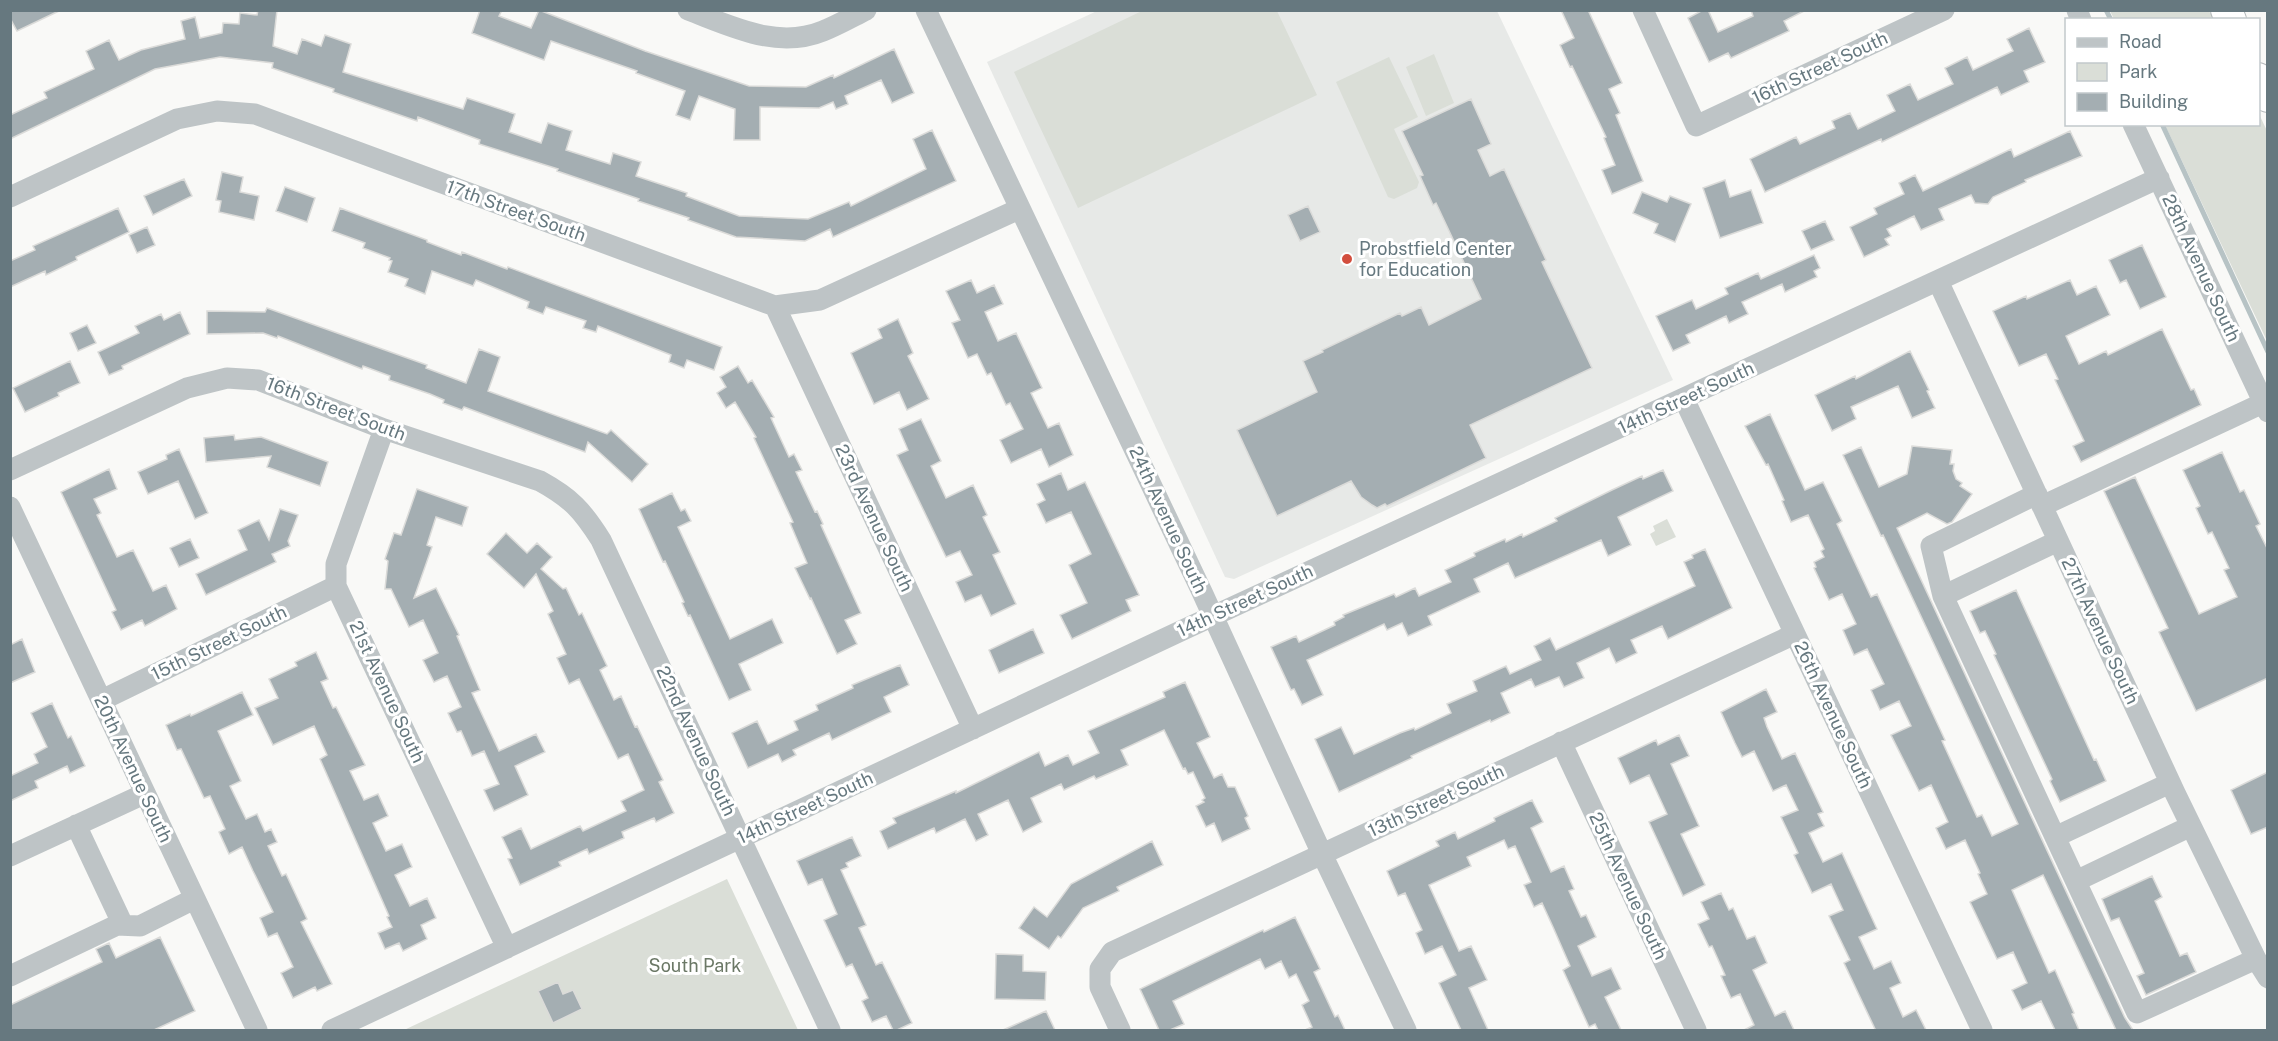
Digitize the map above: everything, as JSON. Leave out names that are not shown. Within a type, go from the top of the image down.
[{"type":"highway","points":[[2260,80],[2268,97]]},
{"type":"street","points":[[688,10],[760,37],[792,39],[822,32],[866,10]]},
{"type":"street","name":"24th Avenue South","points":[[926,10],[1406,1030]]},
{"type":"street","name":"16th Street South","points":[[1643,10],[1696,126],[1944,10]]},
{"type":"street","name":"17th Street South","points":[[10,196],[177,119],[217,111],[255,114],[775,306],[820,300],[1019,209]]},
{"type":"street","name":"28th Avenue South","points":[[2134,126],[2265,407]]},
{"type":"street","name":"14th Street South","points":[[332,1030],[1213,616],[2159,178]]},
{"type":"street","name":"27th Avenue South","points":[[1938,281],[2170,783],[2256,959],[2268,978]]},
{"type":"street","name":"23rd Avenue South","points":[[775,306],[973,729]]},
{"type":"street","name":"16th Street South","points":[[10,470],[187,388],[227,378],[258,380],[384,429],[540,481],[562,493]]},
{"type":"street","name":"26th Avenue South","points":[[1684,399],[1982,1030]]},
{"type":"street","points":[[2256,959],[2137,1013],[1943,596],[1931,546],[2265,407]]},
{"type":"street","points":[[336,586],[336,564],[384,429]]},
{"type":"street","name":"22nd Avenue South","points":[[562,493],[583,513],[601,540],[830,1030]]},
{"type":"street","name":"20th Avenue South","points":[[13,519],[102,700],[256,1030]]},
{"type":"street","points":[[1943,596],[2058,541]]},
{"type":"street","name":"15th Street South","points":[[102,700],[336,586]]},
{"type":"street","name":"21st Avenue South","points":[[336,586],[507,948]]},
{"type":"street","name":"13th Street South","points":[[1120,1030],[1100,987],[1100,969],[1112,952],[1795,634]]},
{"type":"street","name":"25th Avenue South","points":[[1561,742],[1696,1030]]},
{"type":"street","points":[[2055,837],[2170,783]]},
{"type":"street","points":[[10,856],[144,794]]},
{"type":"street","points":[[76,825],[123,925]]},
{"type":"street","points":[[2076,881],[2191,826]]},
{"type":"street","points":[[10,976],[117,925],[140,926],[194,900]]},
{"type":"shaded area","name":"Probstfield Center for Education","points":[[1097,11],[1497,11],[1673,380],[1234,579],[1225,577],[987,62]]},
{"type":"green space","points":[[1144,10],[1277,11],[1317,95],[1078,208],[1014,72]]},
{"type":"green space","points":[[2110,11],[2209,11],[2213,18],[2114,18]]},
{"type":"green space","points":[[1434,54],[1454,103],[1426,116],[1406,67]]},
{"type":"green space","points":[[1389,57],[1418,117],[1394,129],[1419,182],[1417,188],[1394,199],[1388,197],[1336,82]]},
{"type":"green space","points":[[2260,116],[2268,133],[2267,341],[2165,126],[2260,126]]},
{"type":"green space","points":[[1667,519],[1676,537],[1656,546],[1650,534],[1655,531],[1653,526]]},
{"type":"green space","name":"South Park","points":[[727,879],[798,1030],[404,1030]]},
{"type":"building","points":[[10,10],[61,10],[17,31],[10,18]]},
{"type":"building","points":[[258,10],[277,10],[273,46],[297,54],[302,39],[321,46],[325,35],[351,44],[343,72],[463,109],[467,98],[515,114],[509,132],[541,143],[548,123],[572,131],[566,150],[610,164],[613,153],[641,162],[636,176],[687,193],[686,196],[739,216],[808,219],[849,202],[851,206],[926,169],[913,139],[932,130],[956,181],[833,237],[830,229],[805,241],[736,237],[638,201],[639,199],[557,171],[558,169],[479,144],[480,140],[418,117],[417,121],[333,92],[334,89],[272,68],[273,63],[220,57],[155,69],[10,139],[10,115],[47,98],[44,92],[94,69],[86,51],[109,40],[119,60],[141,50],[185,39],[181,21],[195,17],[200,38],[222,33],[223,23],[239,24],[240,13],[257,15]]},
{"type":"building","points":[[480,10],[502,10],[499,16],[531,28],[539,10],[645,51],[749,86],[806,87],[833,75],[834,78],[894,49],[914,93],[892,103],[881,80],[845,96],[848,104],[836,109],[833,102],[819,108],[760,107],[760,140],[734,140],[735,109],[699,96],[690,120],[676,115],[685,91],[636,73],[637,71],[551,41],[544,60],[472,33]]},
{"type":"building","points":[[1561,10],[1588,10],[1622,83],[1609,89],[1620,113],[1616,115],[1643,181],[1612,194],[1602,170],[1615,165],[1604,138],[1606,137],[1560,45],[1574,38]]},
{"type":"building","points":[[1703,10],[1708,10],[1718,32],[1753,16],[1751,10],[1806,10],[1784,21],[1789,31],[1731,58],[1728,53],[1709,62],[1688,18]]},
{"type":"building","points":[[2029,28],[2045,62],[2024,71],[2029,82],[2001,95],[1997,87],[1882,142],[1881,139],[1765,192],[1750,159],[1796,137],[1800,144],[1835,128],[1832,121],[1850,113],[1858,129],[1895,111],[1887,95],[1910,84],[1918,100],[1953,84],[1945,68],[1967,57],[1973,70],[2013,51],[2007,39]]},
{"type":"building","points":[[1471,99],[1491,144],[1478,150],[1490,176],[1504,169],[1546,260],[1542,262],[1592,368],[1470,425],[1486,458],[1387,506],[1385,504],[1377,508],[1372,505],[1361,497],[1351,481],[1277,516],[1237,430],[1317,392],[1303,361],[1323,352],[1322,350],[1400,313],[1402,316],[1421,307],[1429,325],[1481,299],[1436,203],[1433,205],[1420,176],[1423,175],[1402,131]]},
{"type":"building","points":[[2070,131],[2082,156],[2025,180],[2026,182],[1993,197],[1988,204],[1975,203],[1971,195],[1939,209],[1944,220],[1921,230],[1914,216],[1887,229],[1891,236],[1885,239],[1889,245],[1864,257],[1850,227],[1877,214],[1874,208],[1904,194],[1899,183],[1915,175],[1923,191],[2011,149],[2014,157]]},
{"type":"building","points":[[222,172],[243,177],[240,192],[259,196],[254,220],[219,212],[221,201],[216,200]]},
{"type":"building","points":[[184,179],[192,196],[153,215],[144,196]]},
{"type":"building","points":[[1725,180],[1730,197],[1751,190],[1763,223],[1720,238],[1703,188]]},
{"type":"building","points":[[285,187],[315,198],[307,222],[276,211]]},
{"type":"building","points":[[1642,192],[1667,202],[1670,196],[1691,204],[1675,242],[1654,233],[1658,224],[1633,213]]},
{"type":"building","points":[[1308,206],[1320,232],[1300,241],[1288,215]]},
{"type":"building","points":[[118,208],[129,232],[76,257],[77,260],[46,275],[45,271],[10,287],[10,261],[35,250],[33,246]]},
{"type":"building","points":[[340,208],[461,255],[462,252],[507,269],[508,267],[722,347],[714,370],[687,360],[684,368],[669,362],[671,355],[598,326],[596,332],[583,328],[586,321],[546,307],[543,314],[527,308],[529,302],[476,280],[473,286],[432,271],[425,294],[405,286],[408,279],[388,272],[392,261],[389,260],[390,258],[363,248],[365,243],[332,231]]},
{"type":"building","points":[[1825,221],[1834,240],[1811,250],[1802,231]]},
{"type":"building","points":[[147,227],[155,245],[137,253],[129,235]]},
{"type":"building","points":[[2142,245],[2166,297],[2140,309],[2126,280],[2120,283],[2109,260]]},
{"type":"building","points":[[1814,255],[1820,268],[1814,271],[1817,277],[1785,292],[1782,284],[1742,302],[1748,314],[1729,323],[1726,316],[1686,335],[1690,343],[1673,351],[1656,316],[1692,300],[1696,309],[1728,294],[1725,288],[1758,273],[1761,279]]},
{"type":"building","points":[[971,280],[977,293],[994,285],[1003,304],[985,312],[998,341],[1016,333],[1042,388],[1031,393],[1048,428],[1059,423],[1073,455],[1049,467],[1041,449],[1011,463],[1000,440],[1023,429],[1010,403],[1006,405],[991,373],[987,375],[977,354],[968,358],[952,323],[960,320],[946,291]]},
{"type":"building","points":[[2070,280],[2077,295],[2096,286],[2110,315],[2066,336],[2079,364],[2106,351],[2108,355],[2162,329],[2191,390],[2194,389],[2201,405],[2081,462],[2073,446],[2084,441],[2055,380],[2058,379],[2046,354],[2019,366],[1993,311]]},
{"type":"building","points":[[267,308],[427,365],[426,368],[466,383],[479,349],[500,357],[488,391],[607,434],[611,430],[648,464],[632,482],[588,442],[585,452],[464,407],[462,410],[443,403],[444,400],[430,394],[389,380],[390,376],[363,366],[362,369],[278,336],[277,338],[263,333],[207,334],[207,311],[265,312]]},
{"type":"building","points":[[180,312],[190,334],[122,366],[123,369],[109,375],[98,352],[139,333],[135,326],[161,314],[164,320]]},
{"type":"building","points":[[898,319],[913,353],[908,356],[929,399],[907,410],[899,392],[874,404],[851,353],[882,338],[878,329]]},
{"type":"building","points":[[87,325],[96,343],[78,351],[70,333]]},
{"type":"building","points":[[1910,351],[1935,408],[1912,418],[1898,386],[1851,407],[1856,419],[1832,431],[1815,395],[1855,376],[1856,379]]},
{"type":"building","points":[[70,361],[80,383],[25,412],[13,388]]},
{"type":"building","points":[[738,366],[748,383],[752,380],[774,417],[771,418],[789,457],[794,454],[802,470],[796,472],[823,524],[821,525],[861,613],[845,620],[857,644],[837,654],[795,568],[807,563],[790,523],[793,522],[754,438],[756,437],[735,402],[726,408],[717,393],[726,387],[720,377]]},
{"type":"building","points":[[1770,414],[1805,490],[1823,482],[1842,521],[1837,524],[1871,597],[1877,594],[1945,740],[1942,741],[1977,817],[1982,815],[1992,836],[2018,824],[1883,535],[1881,536],[1843,455],[1861,447],[1879,487],[1907,474],[1912,446],[1952,450],[1950,464],[1954,464],[1953,471],[1956,479],[1962,483],[1960,486],[1972,494],[1952,522],[1947,524],[1927,513],[1897,528],[2125,1018],[2133,1030],[2116,1030],[2043,875],[2012,890],[2049,973],[2055,970],[2079,1030],[2055,1030],[2041,1001],[2022,1010],[2012,990],[2027,983],[2013,952],[1997,959],[1970,902],[1987,894],[1965,840],[1946,849],[1936,828],[1948,822],[1931,785],[1919,791],[1891,735],[1911,726],[1899,701],[1880,710],[1871,690],[1884,684],[1867,649],[1854,655],[1843,630],[1856,624],[1842,594],[1829,600],[1814,568],[1816,567],[1814,562],[1824,557],[1821,551],[1824,549],[1808,515],[1791,522],[1768,464],[1766,465],[1745,426]]},
{"type":"building","points":[[921,419],[941,461],[931,466],[946,498],[973,485],[987,515],[983,517],[1000,552],[993,555],[1016,604],[991,616],[981,595],[965,602],[956,582],[972,575],[960,551],[946,557],[897,455],[908,450],[899,429]]},
{"type":"building","points":[[234,435],[235,440],[261,437],[328,462],[320,486],[267,467],[271,456],[206,462],[204,438]]},
{"type":"building","points":[[179,449],[208,513],[195,519],[178,481],[148,494],[138,472],[167,459],[166,455]]},
{"type":"building","points":[[2222,452],[2240,492],[2244,490],[2260,524],[2256,526],[2268,550],[2268,678],[2196,711],[2159,632],[2168,628],[2104,491],[2135,477],[2199,614],[2237,597],[2224,570],[2229,568],[2212,532],[2208,534],[2196,508],[2200,506],[2183,470]]},
{"type":"building","points":[[109,469],[117,489],[94,499],[101,513],[97,515],[117,557],[133,550],[153,591],[166,585],[177,609],[145,626],[142,620],[121,630],[112,612],[116,610],[61,492]]},
{"type":"building","points":[[1663,470],[1673,491],[1618,517],[1631,545],[1608,556],[1601,540],[1515,578],[1508,563],[1474,579],[1480,592],[1428,616],[1432,625],[1408,636],[1402,623],[1387,630],[1384,624],[1307,660],[1323,695],[1302,705],[1294,689],[1291,690],[1271,647],[1296,636],[1299,642],[1335,625],[1334,622],[1344,617],[1343,615],[1394,594],[1396,597],[1415,588],[1419,596],[1451,582],[1445,570],[1475,556],[1474,553],[1505,539],[1506,542],[1522,534],[1523,537],[1557,521],[1555,518],[1612,490],[1642,476],[1643,479]]},
{"type":"building","points":[[1061,473],[1068,490],[1085,482],[1139,595],[1126,600],[1131,611],[1072,639],[1060,615],[1087,603],[1069,565],[1091,554],[1071,512],[1046,523],[1037,504],[1045,500],[1037,484]]},
{"type":"building","points":[[417,489],[468,507],[462,526],[436,517],[427,545],[432,547],[414,598],[436,588],[459,635],[457,636],[480,690],[472,693],[499,751],[536,734],[545,752],[515,766],[528,795],[494,811],[484,790],[499,784],[484,751],[472,756],[461,731],[457,732],[448,713],[461,707],[447,676],[434,682],[423,660],[438,653],[423,620],[409,627],[391,589],[385,589],[388,561],[385,559],[394,533],[401,535]]},
{"type":"building","points":[[672,493],[681,511],[685,509],[691,521],[678,527],[730,639],[772,619],[783,643],[739,664],[751,690],[729,700],[639,509]]},
{"type":"building","points":[[280,509],[298,515],[288,541],[290,546],[272,554],[276,562],[206,595],[196,574],[247,550],[238,530],[259,520],[269,540]]},
{"type":"building","points":[[506,533],[527,553],[537,543],[552,557],[541,569],[563,589],[566,588],[579,615],[582,613],[607,666],[600,670],[614,700],[621,696],[635,727],[637,726],[663,780],[659,782],[674,813],[656,822],[654,818],[622,832],[624,838],[589,854],[587,849],[559,862],[561,866],[520,885],[508,859],[512,858],[502,837],[521,828],[531,849],[580,826],[583,831],[626,811],[621,801],[644,790],[628,754],[618,759],[579,679],[569,684],[557,658],[566,654],[548,614],[553,611],[536,574],[524,588],[487,554]]},
{"type":"building","points":[[190,539],[199,558],[179,567],[170,548]]},
{"type":"building","points":[[1705,549],[1732,608],[1668,639],[1662,626],[1631,640],[1637,653],[1616,663],[1609,648],[1577,663],[1584,678],[1564,687],[1559,677],[1535,687],[1531,679],[1501,693],[1510,713],[1411,756],[1412,758],[1339,792],[1315,739],[1341,727],[1354,754],[1451,713],[1447,704],[1477,691],[1473,681],[1506,666],[1510,674],[1541,660],[1534,646],[1550,638],[1556,650],[1695,586],[1684,562]]},
{"type":"building","points":[[2016,590],[2094,760],[2096,759],[2106,781],[2060,802],[2050,781],[2052,779],[1994,655],[1996,654],[1985,631],[1980,633],[1970,611]]},
{"type":"building","points":[[1033,629],[1044,653],[999,673],[989,650]]},
{"type":"building","points":[[22,639],[35,672],[10,683],[10,645]]},
{"type":"building","points":[[316,652],[328,679],[321,682],[365,765],[350,771],[364,800],[378,794],[388,816],[373,823],[386,851],[402,844],[412,867],[395,875],[410,906],[427,898],[436,918],[421,925],[427,939],[403,951],[399,943],[385,949],[378,933],[392,927],[387,917],[389,916],[320,759],[327,755],[314,726],[273,745],[255,708],[278,698],[269,679],[297,666],[295,662]]},
{"type":"building","points":[[900,665],[909,685],[884,697],[891,712],[832,740],[829,733],[793,750],[796,755],[782,762],[778,754],[748,768],[732,733],[757,721],[768,744],[798,730],[794,721],[818,710],[816,705],[853,688],[852,685]]},
{"type":"building","points":[[1185,682],[1210,737],[1197,743],[1214,778],[1222,774],[1228,787],[1235,787],[1248,816],[1245,818],[1250,829],[1222,842],[1214,823],[1206,827],[1196,806],[1204,802],[1202,800],[1205,798],[1193,772],[1188,774],[1185,768],[1183,769],[1164,730],[1121,750],[1128,765],[1096,779],[1094,776],[1064,790],[1061,784],[1031,798],[1042,822],[1023,832],[1008,800],[978,814],[988,835],[976,841],[965,819],[936,833],[934,828],[888,849],[880,831],[896,823],[893,818],[956,791],[956,793],[1039,752],[1045,766],[1068,755],[1073,765],[1099,753],[1088,731],[1165,697],[1163,692]]},
{"type":"building","points":[[1766,689],[1777,712],[1764,718],[1767,727],[1782,759],[1795,753],[1823,812],[1818,814],[1824,826],[1809,833],[1823,862],[1842,853],[1877,929],[1859,937],[1874,969],[1891,961],[1901,983],[1890,988],[1903,1017],[1916,1010],[1926,1030],[1873,1030],[1875,1029],[1844,963],[1850,960],[1829,916],[1843,910],[1831,884],[1812,893],[1794,855],[1798,853],[1781,817],[1798,810],[1786,785],[1773,791],[1754,751],[1742,757],[1735,743],[1721,712]]},
{"type":"building","points":[[242,692],[253,715],[218,731],[241,781],[230,786],[246,819],[257,814],[265,832],[271,829],[277,842],[268,846],[282,876],[286,874],[307,919],[301,922],[332,984],[317,991],[315,987],[293,998],[281,973],[293,967],[277,933],[268,937],[260,918],[273,912],[242,847],[229,854],[219,832],[225,829],[210,796],[204,798],[181,749],[177,750],[166,725]]},
{"type":"building","points":[[52,703],[68,738],[71,736],[85,766],[70,773],[67,766],[35,781],[38,788],[10,801],[10,776],[38,763],[34,754],[47,747],[31,713]]},
{"type":"building","points":[[1679,735],[1689,756],[1671,764],[1699,826],[1681,834],[1705,885],[1683,896],[1649,822],[1667,814],[1649,775],[1630,784],[1618,758],[1656,740],[1658,745]]},
{"type":"building","points":[[2268,772],[2268,827],[2251,834],[2231,790]]},
{"type":"building","points":[[1532,800],[1543,822],[1531,828],[1551,872],[1564,866],[1574,889],[1569,891],[1581,917],[1586,915],[1596,937],[1578,946],[1592,976],[1611,968],[1621,989],[1605,997],[1621,1030],[1598,1030],[1595,1024],[1589,1027],[1563,970],[1570,966],[1553,927],[1542,903],[1534,907],[1524,885],[1531,882],[1515,846],[1508,849],[1504,840],[1467,857],[1471,866],[1429,885],[1459,951],[1471,946],[1487,980],[1469,988],[1488,1030],[1461,1030],[1439,983],[1456,975],[1442,946],[1425,954],[1416,933],[1422,930],[1405,893],[1398,896],[1387,871],[1439,846],[1436,841],[1455,832],[1458,839]]},
{"type":"building","points":[[852,837],[861,856],[846,863],[848,867],[841,870],[866,925],[859,928],[876,965],[882,962],[912,1023],[897,1030],[893,1030],[886,1016],[872,1022],[862,1001],[868,998],[852,964],[846,967],[824,920],[837,914],[822,879],[808,885],[797,861]]},
{"type":"building","points":[[1152,841],[1163,865],[1117,887],[1119,891],[1083,908],[1061,938],[1058,936],[1049,949],[1019,928],[1034,907],[1047,917],[1071,884]]},
{"type":"building","points":[[2152,876],[2162,897],[2155,901],[2180,956],[2187,953],[2196,972],[2146,995],[2137,976],[2144,973],[2119,918],[2111,921],[2102,899]]},
{"type":"building","points":[[1721,893],[1729,910],[1733,908],[1747,939],[1755,936],[1767,963],[1753,970],[1775,1016],[1785,1011],[1794,1030],[1744,1030],[1754,1025],[1740,994],[1731,998],[1721,976],[1725,975],[1712,946],[1709,947],[1698,924],[1709,919],[1701,902]]},
{"type":"building","points":[[1295,917],[1320,969],[1314,972],[1335,1017],[1338,1015],[1345,1030],[1305,1030],[1312,1027],[1302,1005],[1309,1001],[1296,974],[1289,978],[1281,961],[1265,969],[1260,959],[1173,1001],[1184,1024],[1170,1030],[1159,1030],[1140,989]]},
{"type":"building","points":[[160,937],[195,1011],[154,1030],[10,1030],[10,1005],[102,962],[96,949],[109,943],[116,958]]},
{"type":"building","points":[[996,954],[1023,955],[1023,971],[1046,972],[1045,1000],[995,999]]},
{"type":"building","points":[[558,982],[563,994],[573,990],[582,1009],[553,1023],[538,991]]},
{"type":"building","points":[[1046,1011],[1055,1030],[1003,1030]]},
{"type":"waterway","points":[[2106,10],[2110,18]]},
{"type":"waterway","points":[[2163,126],[2268,352]]},
{"type":"place","name":"Probstfield Center for Education","points":[[1347,259]]}]
